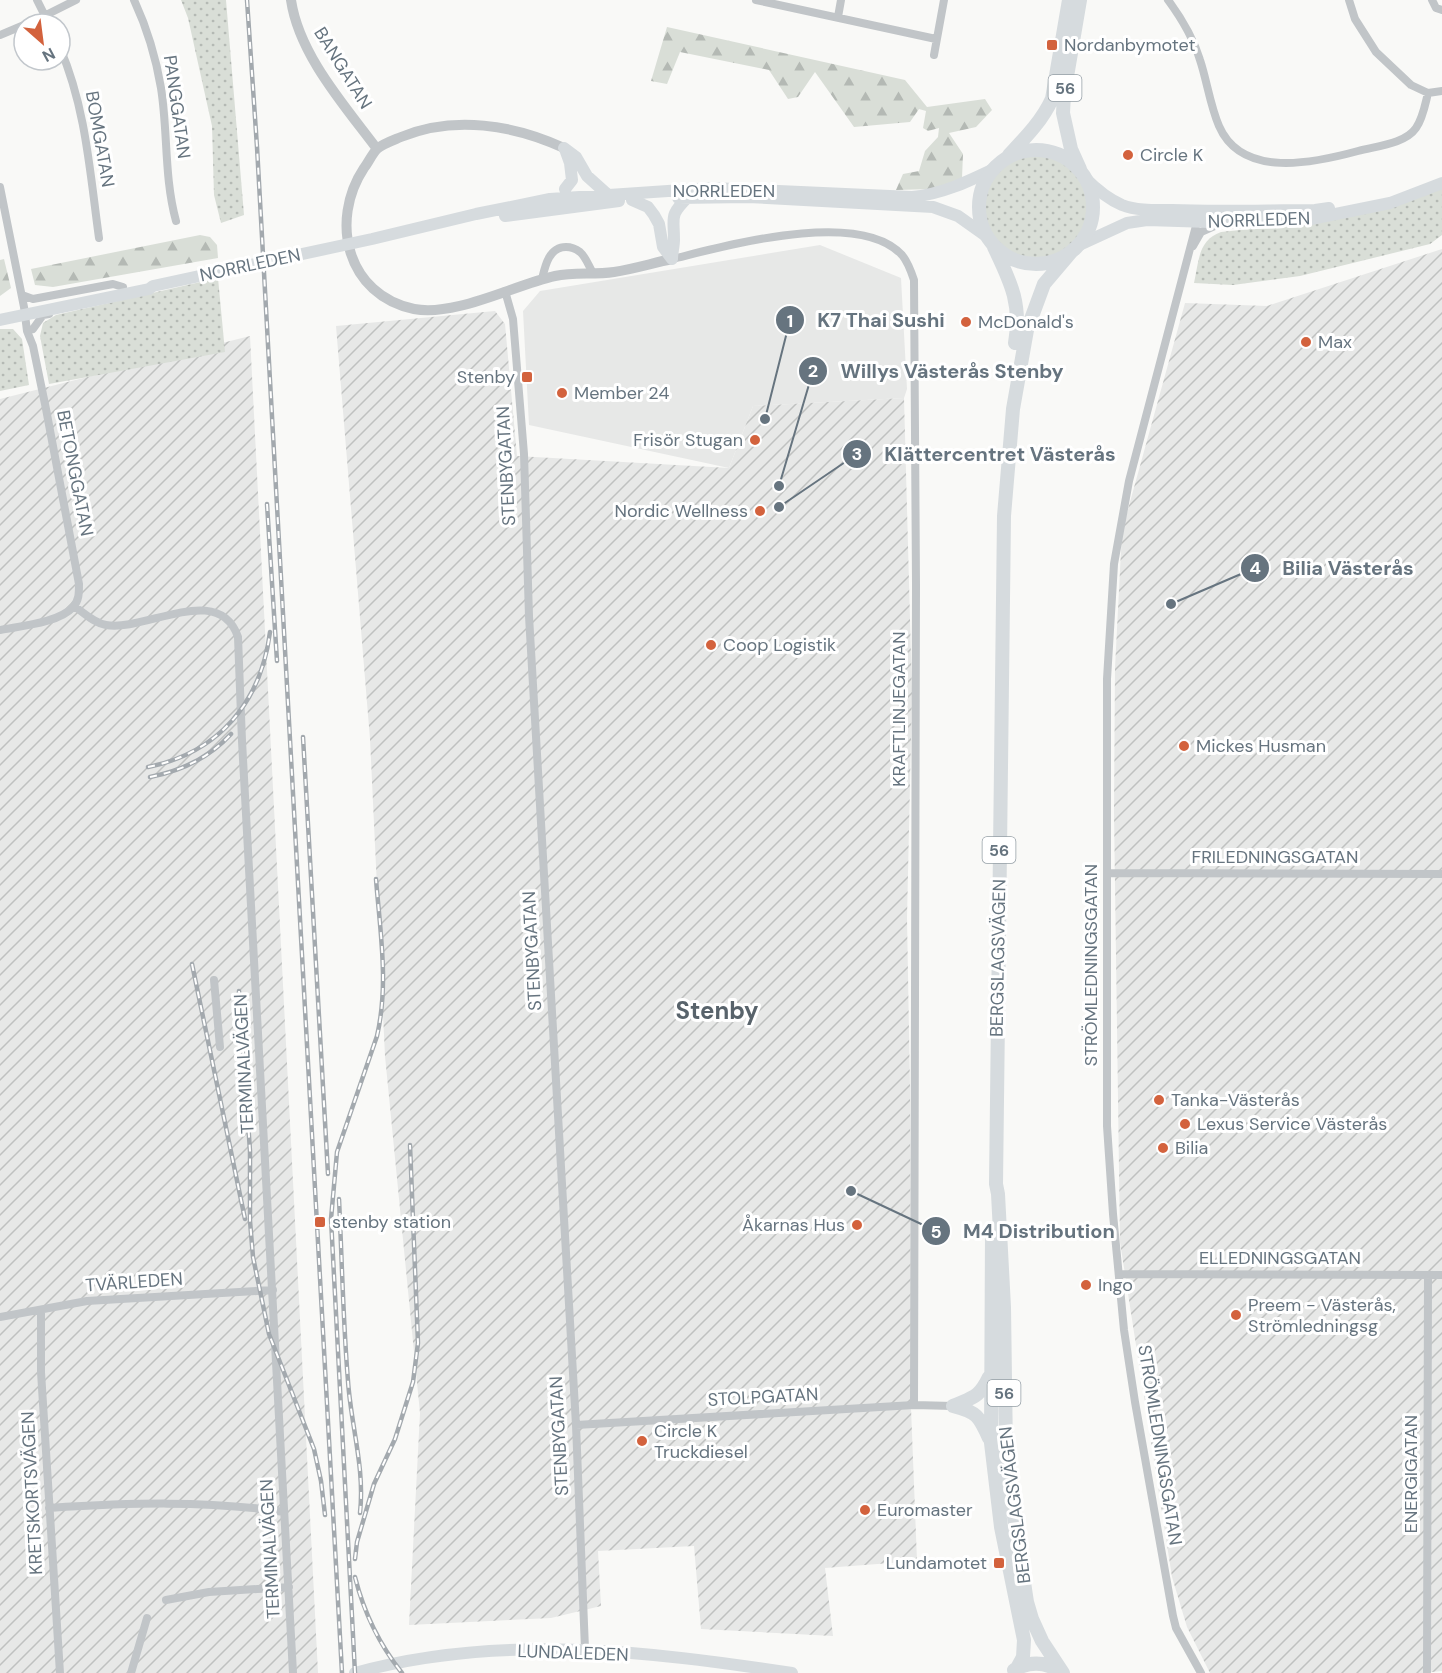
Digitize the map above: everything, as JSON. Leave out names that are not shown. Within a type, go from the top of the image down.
[{"type":"highway","name":"56","points":[[990,240],[982,225],[980,203],[985,181],[1034,128],[1047,110],[1052,99],[1069,0]]},
{"type":"highway","name":"56","points":[[1074,249],[1086,234],[1093,206],[1091,191],[1071,149],[1063,113],[1064,94],[1080,0]]},
{"type":"highway","name":"56","points":[[1005,159],[1032,150],[1046,151],[1060,155],[1072,163],[1084,176]]},
{"type":"highway","points":[[990,240],[1010,257],[1034,264],[1058,259],[1074,249]]},
{"type":"highway","name":"BERGSLAGSVÄGEN","points":[[990,240],[1010,279],[1018,319],[1005,431],[1002,498],[1004,516]]},
{"type":"highway","name":"BERGSLAGSVÄGEN","points":[[1062,1673],[1042,1641],[1032,1619],[1011,1497],[1006,1451],[1004,1307],[996,1184],[1004,516],[1013,409],[1027,330],[1044,284],[1074,249]]},
{"type":"highway","name":"BERGSLAGSVÄGEN","points":[[996,1184],[992,1196],[991,1443],[1001,1527],[1024,1640],[1023,1657],[1013,1671]]},
{"type":"highway","points":[[953,1406],[982,1391],[991,1372]]},
{"type":"highway","points":[[953,1406],[975,1412],[991,1443]]},
{"type":"highway","name":"56","points":[[1013,1671],[1026,1664],[1045,1664],[1062,1673]]},
{"type":"main road","points":[[564,148],[570,164],[572,180],[565,189]]},
{"type":"main road","points":[[564,148],[576,157],[592,181],[607,194]]},
{"type":"main road","name":"NORRLEDEN","points":[[25,308],[149,289],[153,286],[550,200],[607,194],[736,188],[912,197],[946,190],[994,169]]},
{"type":"main road","name":"NORRLEDEN","points":[[1074,249],[1127,223],[1315,210],[1386,197],[1442,175]]},
{"type":"main road","name":"NORRLEDEN","points":[[1084,176],[1097,189],[1122,205],[1223,222],[1311,219],[1390,203],[1442,183]]},
{"type":"main road","name":"NORRLEDEN","points":[[452,221],[632,200],[748,197],[933,207],[958,216],[990,240]]},
{"type":"main road","points":[[672,259],[674,240],[672,220],[677,208],[688,198]]},
{"type":"main road","points":[[632,200],[648,207],[654,215],[659,224],[663,247],[672,259]]},
{"type":"main road","name":"NORRLEDEN","points":[[2,317],[25,308],[147,282],[153,286]]},
{"type":"main road","name":"LUNDALEDEN","points":[[355,1673],[410,1659],[450,1654],[585,1649],[792,1673]]},
{"type":"street","points":[[59,12],[76,0]]},
{"type":"street","name":"PANGGATAN","points":[[134,0],[155,57],[161,89],[165,141],[176,220]]},
{"type":"street","name":"BANGATAN","points":[[291,0],[301,32],[315,62],[377,149]]},
{"type":"street","points":[[758,0],[936,39]]},
{"type":"street","points":[[838,17],[841,0]]},
{"type":"street","points":[[934,56],[944,0]]},
{"type":"street","points":[[1168,0],[1185,24],[1194,43],[1219,127],[1233,146],[1250,158],[1279,165],[1342,156],[1404,139],[1416,129],[1422,117],[1428,93]]},
{"type":"street","points":[[1349,0],[1355,19],[1376,52],[1411,85],[1428,93],[1442,91]]},
{"type":"street","points":[[1432,0],[1437,8],[1442,10]]},
{"type":"street","name":"BOMGATAN","points":[[69,72],[83,122],[99,238]]},
{"type":"street","points":[[564,148],[541,137],[471,124],[446,125],[421,130],[377,149],[353,186],[346,218],[346,235],[350,252],[364,279],[376,291],[396,303],[415,309],[452,307],[542,279],[571,273],[614,272],[672,259]]},
{"type":"street","name":"BETONGGATAN","points":[[0,187],[3,212],[30,330],[79,584],[79,597],[74,606]]},
{"type":"street","points":[[550,200],[565,189]]},
{"type":"street","name":"STRÖMLEDNINGSGATAN","points":[[1198,217],[1129,481],[1114,564],[1107,679],[1107,1126],[1119,1274],[1135,1402],[1173,1616],[1176,1628],[1201,1673]]},
{"type":"street","name":"STRÖMLEDNINGSGATAN","points":[[1188,254],[1201,232],[1223,222]]},
{"type":"street","name":"KRAFTLINJEGATAN","points":[[672,259],[750,240],[837,232],[871,237],[890,245],[903,255],[914,280],[916,573],[914,1405]]},
{"type":"street","points":[[542,279],[550,255],[557,248],[564,247],[573,248],[581,253],[593,273]]},
{"type":"street","name":"STENBYGATAN","points":[[505,291],[513,319],[524,454],[530,628],[576,1425],[585,1649]]},
{"type":"street","points":[[2,317],[18,321],[30,330],[43,315],[84,306],[101,298]]},
{"type":"street","points":[[0,630],[52,618],[74,606]]},
{"type":"street","name":"TERMINALVÄGEN","points":[[74,606],[100,623],[117,626],[189,611],[202,610],[220,613],[232,623],[238,637],[293,1673]]},
{"type":"street","name":"FRILEDNINGSGATAN","points":[[1108,873],[1442,874]]},
{"type":"street","points":[[214,980],[220,1047]]},
{"type":"street","name":"ELLEDNINGSGATAN","points":[[1119,1274],[1442,1275]]},
{"type":"street","name":"ENERGIGATAN","points":[[1427,1673],[1428,1275]]},
{"type":"street","name":"TVÄRLEDEN","points":[[0,1317],[87,1301],[273,1290]]},
{"type":"street","name":"KRETSKORTSVÄGEN","points":[[41,1311],[41,1372],[60,1673]]},
{"type":"street","name":"STOLPGATAN","points":[[576,1425],[914,1405],[953,1406]]},
{"type":"street","points":[[49,1508],[196,1503],[240,1505],[284,1512]]},
{"type":"street","points":[[166,1600],[209,1592],[289,1587]]},
{"type":"street","points":[[131,1673],[147,1618]]},
{"type":"shaded area","points":[[820,245],[901,278],[907,389],[904,398],[753,406],[729,468],[529,425],[523,311],[540,291]]},
{"type":"shaded area","points":[[1442,249],[1442,1671],[1423,1673],[1210,1673],[1187,1627],[1172,1577],[1120,1242],[1114,812],[1115,668],[1122,531],[1185,303],[1267,306]]},
{"type":"shaded area","points":[[495,311],[505,324],[517,456],[729,468],[753,406],[904,398],[912,693],[907,918],[911,1408],[917,1561],[825,1568],[833,1636],[701,1629],[694,1546],[598,1551],[601,1606],[551,1618],[409,1625],[420,1413],[385,1056],[370,739],[336,326]]},
{"type":"shaded area","points":[[250,336],[318,1673],[0,1673],[0,399]]},
{"type":"green space","points":[[181,0],[226,0],[244,215],[221,223],[214,195],[212,126],[188,18]]},
{"type":"green space","points":[[667,27],[905,80],[927,107],[985,99],[992,110],[976,127],[949,133],[963,154],[962,178],[934,189],[896,190],[903,174],[919,171],[925,151],[938,137],[939,128],[928,131],[923,128],[926,111],[919,109],[910,122],[854,127],[815,72],[798,97],[788,99],[769,70],[680,52],[667,84],[651,81]]},
{"type":"green space","points":[[1036,156],[1056,160],[1072,171],[1083,187],[1087,207],[1083,227],[1072,243],[1056,254],[1036,258],[1016,254],[1000,243],[989,227],[985,207],[989,187],[1000,171],[1016,160]]},
{"type":"green space","points":[[1442,187],[1442,235],[1430,244],[1300,276],[1233,285],[1194,283],[1204,246],[1208,240],[1221,232],[1326,221]]},
{"type":"green space","points":[[200,235],[210,237],[217,245],[218,258],[53,287],[35,285],[31,269]]},
{"type":"green space","points":[[4,259],[11,288],[0,296],[0,260]]},
{"type":"green space","points":[[218,278],[225,352],[49,384],[40,336],[43,323],[56,315]]},
{"type":"green space","points":[[0,329],[13,329],[22,339],[29,385],[0,391]]},
{"type":"railway","points":[[247,0],[342,1673]]},
{"type":"railway","points":[[267,504],[277,661]]},
{"type":"railway","points":[[148,767],[173,760],[195,750],[215,737],[232,721],[246,702],[257,681],[265,658],[270,632]]},
{"type":"railway","points":[[150,777],[173,771],[204,757],[231,734]]},
{"type":"railway","points":[[303,737],[328,1174]]},
{"type":"railway","points":[[355,1673],[331,1219],[337,1152],[377,1036],[381,1016],[383,977],[376,879]]},
{"type":"railway","points":[[192,964],[245,1219]]},
{"type":"railway","points":[[239,991],[250,1151],[250,1221],[253,1257],[269,1334],[314,1449],[325,1515]]},
{"type":"railway","points":[[355,1559],[357,1542],[374,1484],[395,1439],[413,1382],[418,1343],[410,1145]]},
{"type":"railway","points":[[339,1199],[346,1358],[361,1480],[360,1513]]},
{"type":"railway","points":[[355,1577],[373,1628],[402,1673]]},
{"type":"place","name":"Nordanbymotet","points":[[1052,45]]},
{"type":"place","name":"Circle K","points":[[1128,155]]},
{"type":"place","name":"McDonald's","points":[[966,322]]},
{"type":"place","name":"Max","points":[[1306,342]]},
{"type":"place","name":"Stenby","points":[[527,377]]},
{"type":"place","name":"Member 24","points":[[562,393]]},
{"type":"place","name":"K7 Thai Sushi","points":[[765,419]]},
{"type":"place","name":"Frisör Stugan","points":[[755,440]]},
{"type":"place","name":"Willys Västerås Stenby","points":[[779,486]]},
{"type":"place","name":"Klättercentret Västerås","points":[[779,507]]},
{"type":"place","name":"Nordic Wellness","points":[[760,511]]},
{"type":"place","name":"Bilia Västerås","points":[[1171,604]]},
{"type":"place","name":"Coop Logistik","points":[[711,645]]},
{"type":"place","name":"Mickes Husman","points":[[1184,746]]},
{"type":"place","name":"Tanka-Västerås","points":[[1159,1100]]},
{"type":"place","name":"Lexus Service Västerås","points":[[1185,1124]]},
{"type":"place","name":"Bilia","points":[[1163,1148]]},
{"type":"place","name":"M4 Distribution","points":[[851,1191]]},
{"type":"place","name":"stenby station","points":[[320,1222]]},
{"type":"place","name":"Åkarnas Hus","points":[[857,1225]]},
{"type":"place","name":"Ingo","points":[[1086,1285]]},
{"type":"place","name":"Preem - Västerås, Strömledningsg","points":[[1236,1315]]},
{"type":"place","name":"Circle K Truckdiesel","points":[[642,1441]]},
{"type":"place","name":"Euromaster","points":[[865,1510]]},
{"type":"place","name":"Lundamotet","points":[[999,1563]]},
{"type":"district","name":"Stenby","points":[[717,1010]]}]
